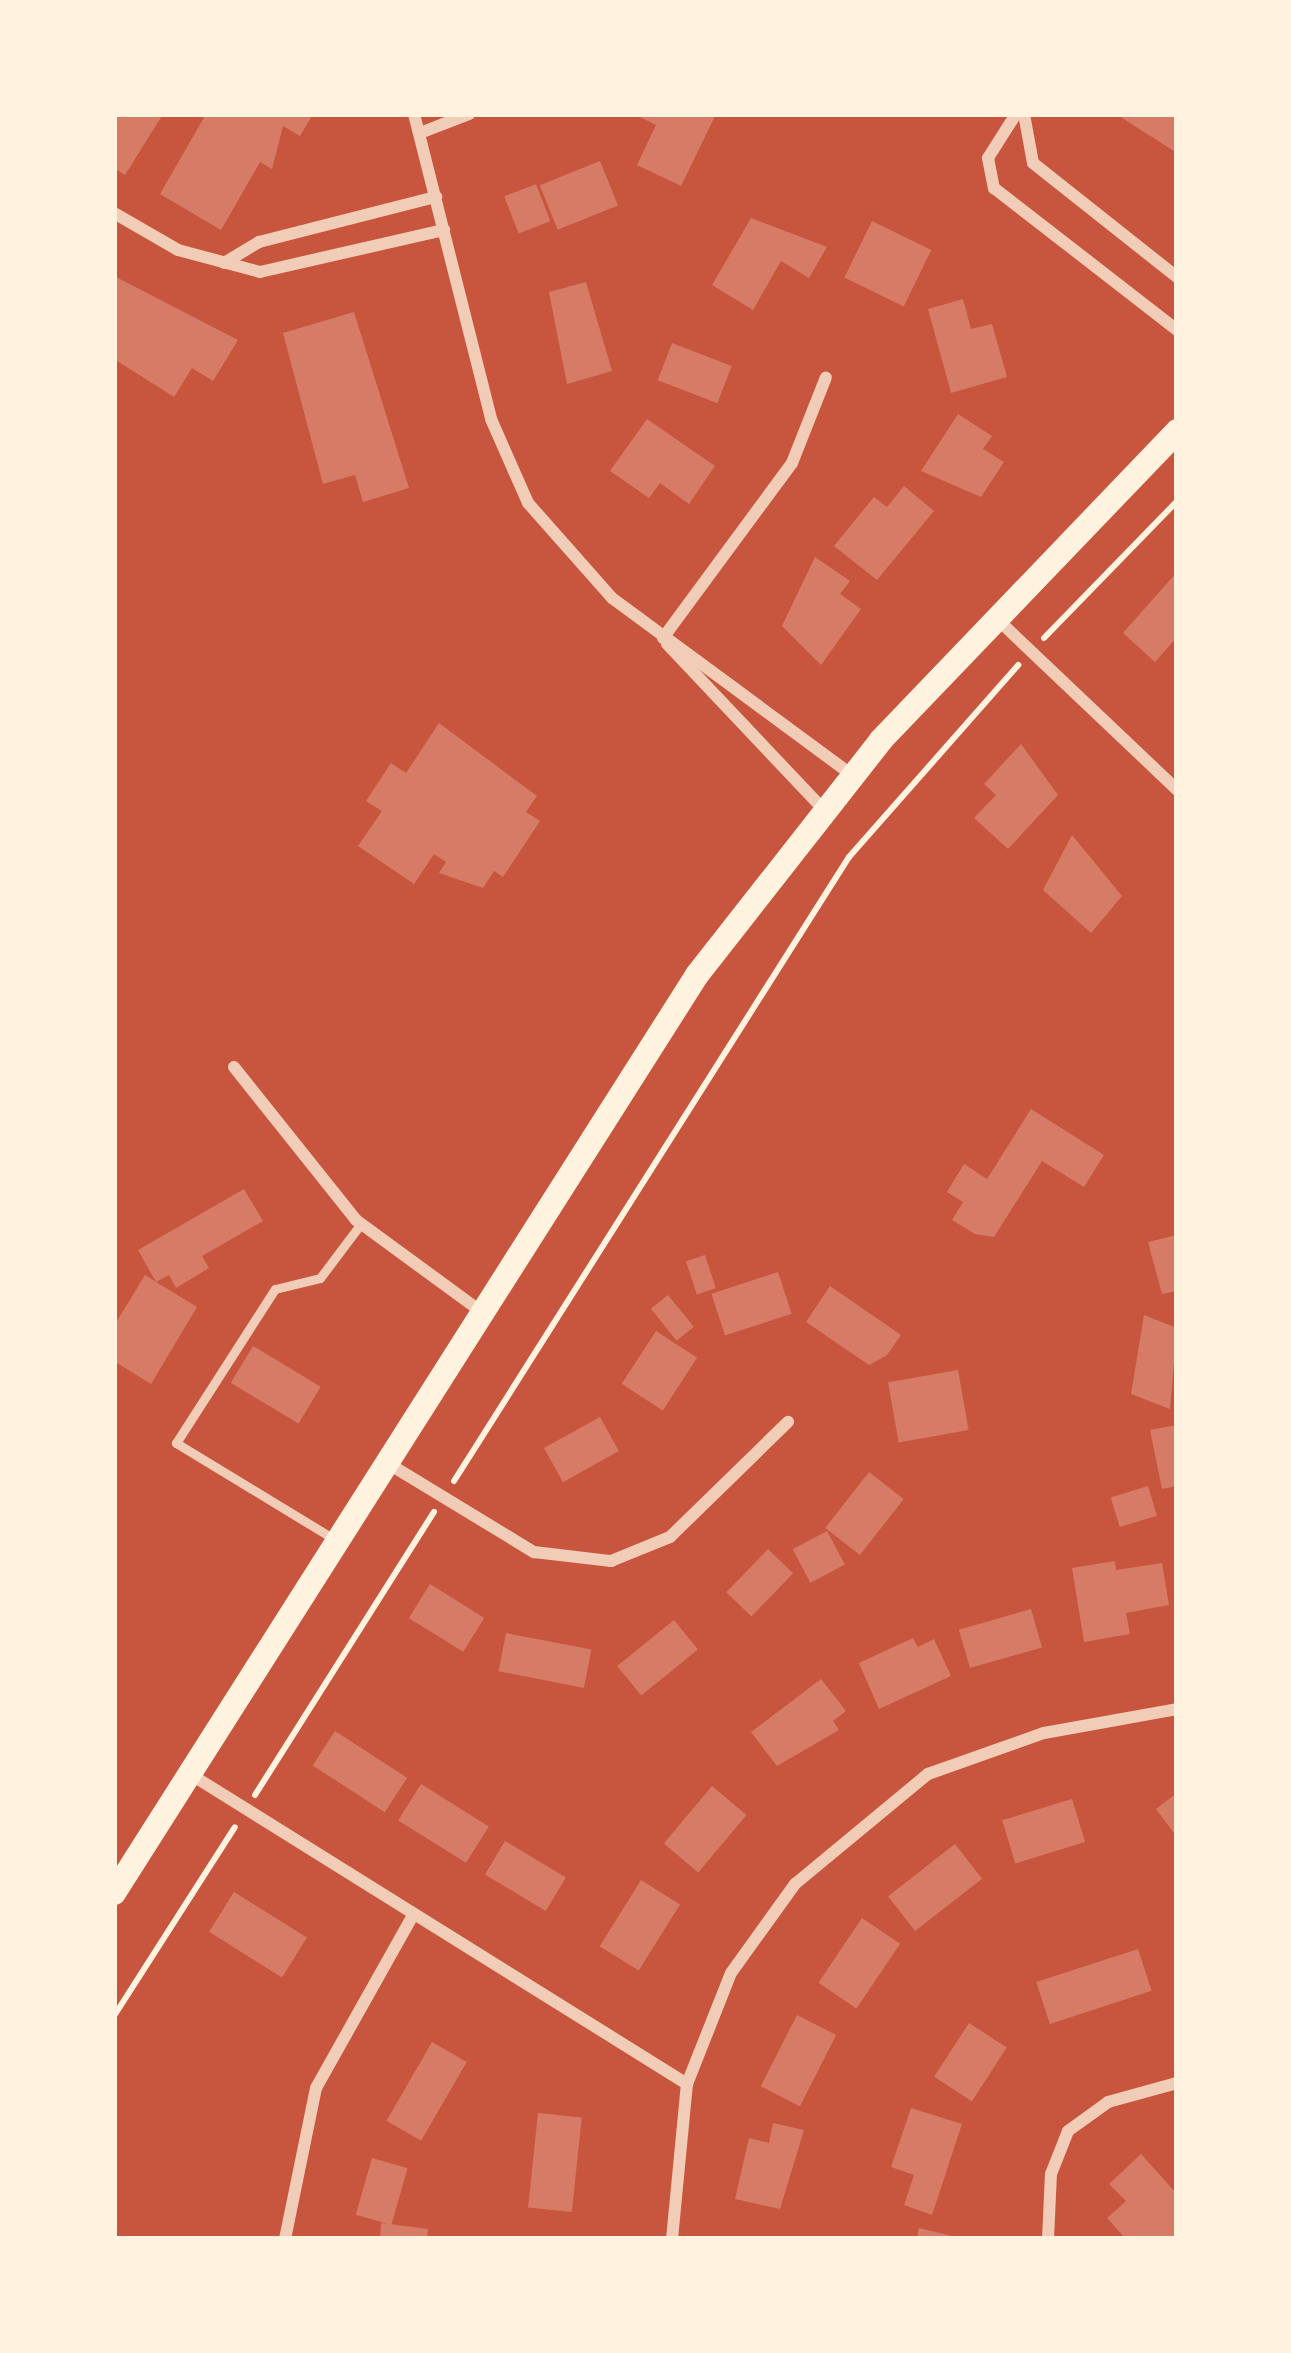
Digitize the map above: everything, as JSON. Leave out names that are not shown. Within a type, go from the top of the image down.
[{"type":"main road","points":[[114,1893],[685,994],[852,775],[994,616],[1177,431]]},
{"type":"street","points":[[415,114],[491,419],[528,502],[581,570],[663,638],[852,775]]},
{"type":"street","points":[[420,134],[469,114]]},
{"type":"street","points":[[1020,114],[1033,163],[1177,277]]},
{"type":"street","points":[[1020,114],[988,158],[994,188],[1177,330]]},
{"type":"street","points":[[224,263],[259,242],[436,197]]},
{"type":"street","points":[[114,213],[224,263],[279,272],[444,230]]},
{"type":"street","points":[[663,638],[792,463],[826,377]]},
{"type":"street","points":[[994,616],[1177,790]]},
{"type":"street","points":[[663,638],[823,809]]},
{"type":"street","points":[[234,1067],[360,1225],[484,1313]]},
{"type":"street","points":[[389,1464],[562,1562],[632,1558],[670,1537],[788,1422]]},
{"type":"street","points":[[672,2239],[687,2084],[731,1973],[795,1884],[870,1814],[928,1774],[1044,1732],[1177,1709]]},
{"type":"street","points":[[190,1774],[687,2084]]},
{"type":"street","points":[[285,2239],[316,2088],[413,1915]]},
{"type":"street","points":[[1048,2239],[1051,2174],[1068,2131],[1108,2102],[1177,2083]]},
{"type":"lane","points":[[339,1542],[176,1443],[274,1288],[320,1278],[360,1225]]},
{"type":"path","points":[[114,2015],[837,874],[1032,650],[1177,501]]},
{"type":"building","points":[[114,114],[163,114],[125,175],[114,168]]},
{"type":"building","points":[[206,114],[313,114],[300,136],[283,126],[272,169],[260,162],[221,230],[160,194]]},
{"type":"building","points":[[634,114],[716,114],[681,186],[637,165],[656,125]]},
{"type":"building","points":[[1116,114],[1177,114],[1177,153]]},
{"type":"building","points":[[600,161],[618,206],[558,230],[540,185]]},
{"type":"building","points":[[536,184],[550,221],[519,234],[504,196]]},
{"type":"building","points":[[751,218],[827,247],[809,278],[781,261],[753,310],[712,285]]},
{"type":"building","points":[[872,221],[931,250],[904,307],[844,278]]},
{"type":"building","points":[[114,276],[238,340],[213,381],[192,368],[174,397],[114,359]]},
{"type":"building","points":[[586,282],[612,371],[567,384],[549,292]]},
{"type":"building","points":[[963,299],[971,329],[992,324],[1007,377],[951,393],[928,309]]},
{"type":"building","points":[[354,312],[409,488],[363,502],[355,475],[323,484],[283,333]]},
{"type":"building","points":[[672,343],[732,366],[717,403],[658,380]]},
{"type":"building","points":[[958,414],[992,436],[983,449],[1004,462],[981,497],[921,471]]},
{"type":"building","points":[[647,419],[715,466],[689,504],[660,483],[649,498],[610,471]]},
{"type":"building","points":[[904,486],[934,511],[877,580],[834,546],[874,497],[887,507]]},
{"type":"building","points":[[815,557],[850,581],[840,594],[861,609],[821,665],[782,626]]},
{"type":"building","points":[[1177,572],[1177,637],[1155,662],[1123,633]]},
{"type":"building","points":[[439,723],[537,796],[526,812],[540,821],[503,877],[494,871],[483,888],[439,873],[446,862],[434,854],[414,884],[358,846],[382,811],[366,801],[391,763],[406,773]]},
{"type":"building","points":[[1021,744],[1058,795],[1008,849],[974,818],[996,795],[984,784]]},
{"type":"building","points":[[1072,835],[1122,896],[1091,933],[1043,890]]},
{"type":"building","points":[[1031,1109],[1104,1155],[1084,1187],[1042,1161],[994,1237],[975,1234],[952,1220],[963,1202],[947,1192],[964,1164],[987,1179]]},
{"type":"building","points":[[244,1189],[263,1221],[202,1256],[209,1268],[176,1288],[169,1275],[156,1282],[138,1250]]},
{"type":"building","points":[[1177,1235],[1177,1291],[1162,1294],[1148,1242]]},
{"type":"building","points":[[705,1255],[716,1288],[697,1294],[686,1261]]},
{"type":"building","points":[[778,1272],[792,1314],[725,1335],[711,1294]]},
{"type":"building","points":[[145,1275],[197,1307],[151,1384],[114,1361],[114,1326]]},
{"type":"building","points":[[830,1286],[901,1335],[887,1355],[869,1365],[806,1322]]},
{"type":"building","points":[[668,1295],[694,1327],[677,1341],[651,1309]]},
{"type":"building","points":[[1144,1315],[1177,1328],[1170,1409],[1131,1394]]},
{"type":"building","points":[[656,1331],[697,1358],[663,1411],[622,1384]]},
{"type":"building","points":[[253,1346],[321,1387],[299,1424],[231,1383]]},
{"type":"building","points":[[958,1370],[969,1430],[899,1442],[888,1382]]},
{"type":"building","points":[[600,1417],[619,1451],[563,1482],[544,1448]]},
{"type":"building","points":[[1177,1425],[1177,1486],[1162,1489],[1150,1430]]},
{"type":"building","points":[[869,1472],[904,1499],[860,1555],[825,1528]]},
{"type":"building","points":[[1148,1486],[1157,1516],[1120,1527],[1111,1497]]},
{"type":"building","points":[[827,1531],[845,1565],[810,1583],[793,1549]]},
{"type":"building","points":[[768,1549],[793,1573],[751,1616],[726,1592]]},
{"type":"building","points":[[1115,1561],[1116,1570],[1162,1563],[1169,1605],[1126,1613],[1130,1634],[1084,1642],[1072,1568]]},
{"type":"building","points":[[430,1584],[484,1618],[463,1652],[409,1618]]},
{"type":"building","points":[[1031,1609],[1042,1647],[970,1668],[959,1630]]},
{"type":"building","points":[[674,1620],[698,1650],[641,1695],[617,1666]]},
{"type":"building","points":[[506,1633],[591,1650],[584,1688],[499,1671]]},
{"type":"building","points":[[913,1638],[918,1647],[934,1639],[951,1676],[879,1709],[859,1663]]},
{"type":"building","points":[[821,1679],[846,1711],[833,1721],[839,1730],[777,1766],[751,1732]]},
{"type":"building","points":[[335,1731],[407,1778],[385,1812],[313,1765]]},
{"type":"building","points":[[421,1784],[489,1826],[466,1863],[398,1820]]},
{"type":"building","points":[[712,1786],[746,1815],[698,1872],[664,1843]]},
{"type":"building","points":[[1177,1793],[1177,1830],[1174,1833],[1156,1809]]},
{"type":"building","points":[[1072,1799],[1085,1842],[1015,1863],[1002,1820]]},
{"type":"building","points":[[505,1841],[566,1878],[546,1911],[485,1874]]},
{"type":"building","points":[[955,1844],[982,1879],[915,1931],[888,1896]]},
{"type":"building","points":[[641,1880],[680,1904],[639,1971],[600,1946]]},
{"type":"building","points":[[234,1892],[307,1938],[282,1977],[209,1932]]},
{"type":"building","points":[[862,1918],[900,1944],[857,2008],[818,1983]]},
{"type":"building","points":[[1138,1949],[1152,1991],[1050,2024],[1036,1982]]},
{"type":"building","points":[[797,2015],[836,2035],[800,2106],[761,2086]]},
{"type":"building","points":[[969,2023],[1007,2048],[972,2101],[934,2077]]},
{"type":"building","points":[[432,2042],[467,2062],[421,2141],[387,2121]]},
{"type":"building","points":[[911,2108],[962,2124],[932,2215],[904,2205],[914,2175],[891,2167]]},
{"type":"building","points":[[538,2113],[582,2118],[572,2212],[528,2207]]},
{"type":"building","points":[[773,2123],[804,2130],[780,2209],[735,2199],[749,2138],[769,2143]]},
{"type":"building","points":[[1141,2154],[1177,2194],[1174,2239],[1126,2239],[1107,2218],[1126,2201],[1109,2184]]},
{"type":"building","points":[[372,2158],[408,2168],[391,2225],[356,2215]]},
{"type":"building","points":[[381,2223],[428,2229],[427,2239],[380,2239]]},
{"type":"building","points":[[919,2228],[956,2237],[956,2239],[917,2239]]}]
